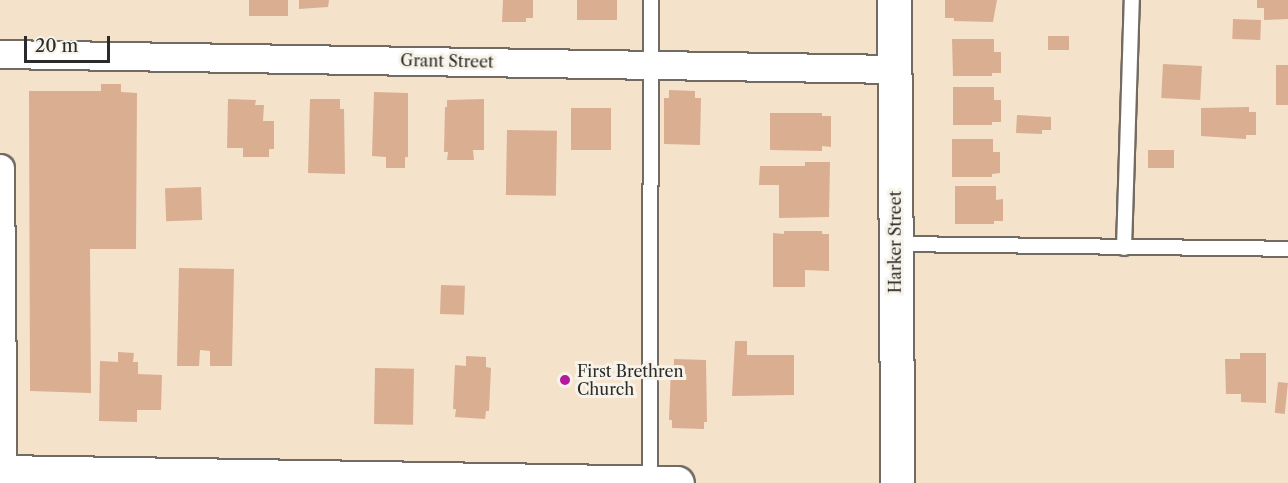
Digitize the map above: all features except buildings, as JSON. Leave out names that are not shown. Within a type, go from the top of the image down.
[{"type":"street","name":"Harker Street","points":[[894,0],[897,483]]},
{"type":"street","name":"Grant Street","points":[[0,54],[895,69]]},
{"type":"street","points":[[0,168],[2,476],[677,483]]},
{"type":"lane","points":[[650,483],[651,0]]},
{"type":"lane","points":[[1124,248],[1132,0]]},
{"type":"lane","points":[[896,243],[1288,249]]},
{"type":"place","name":"First Brethren Church","points":[[565,380]]}]
